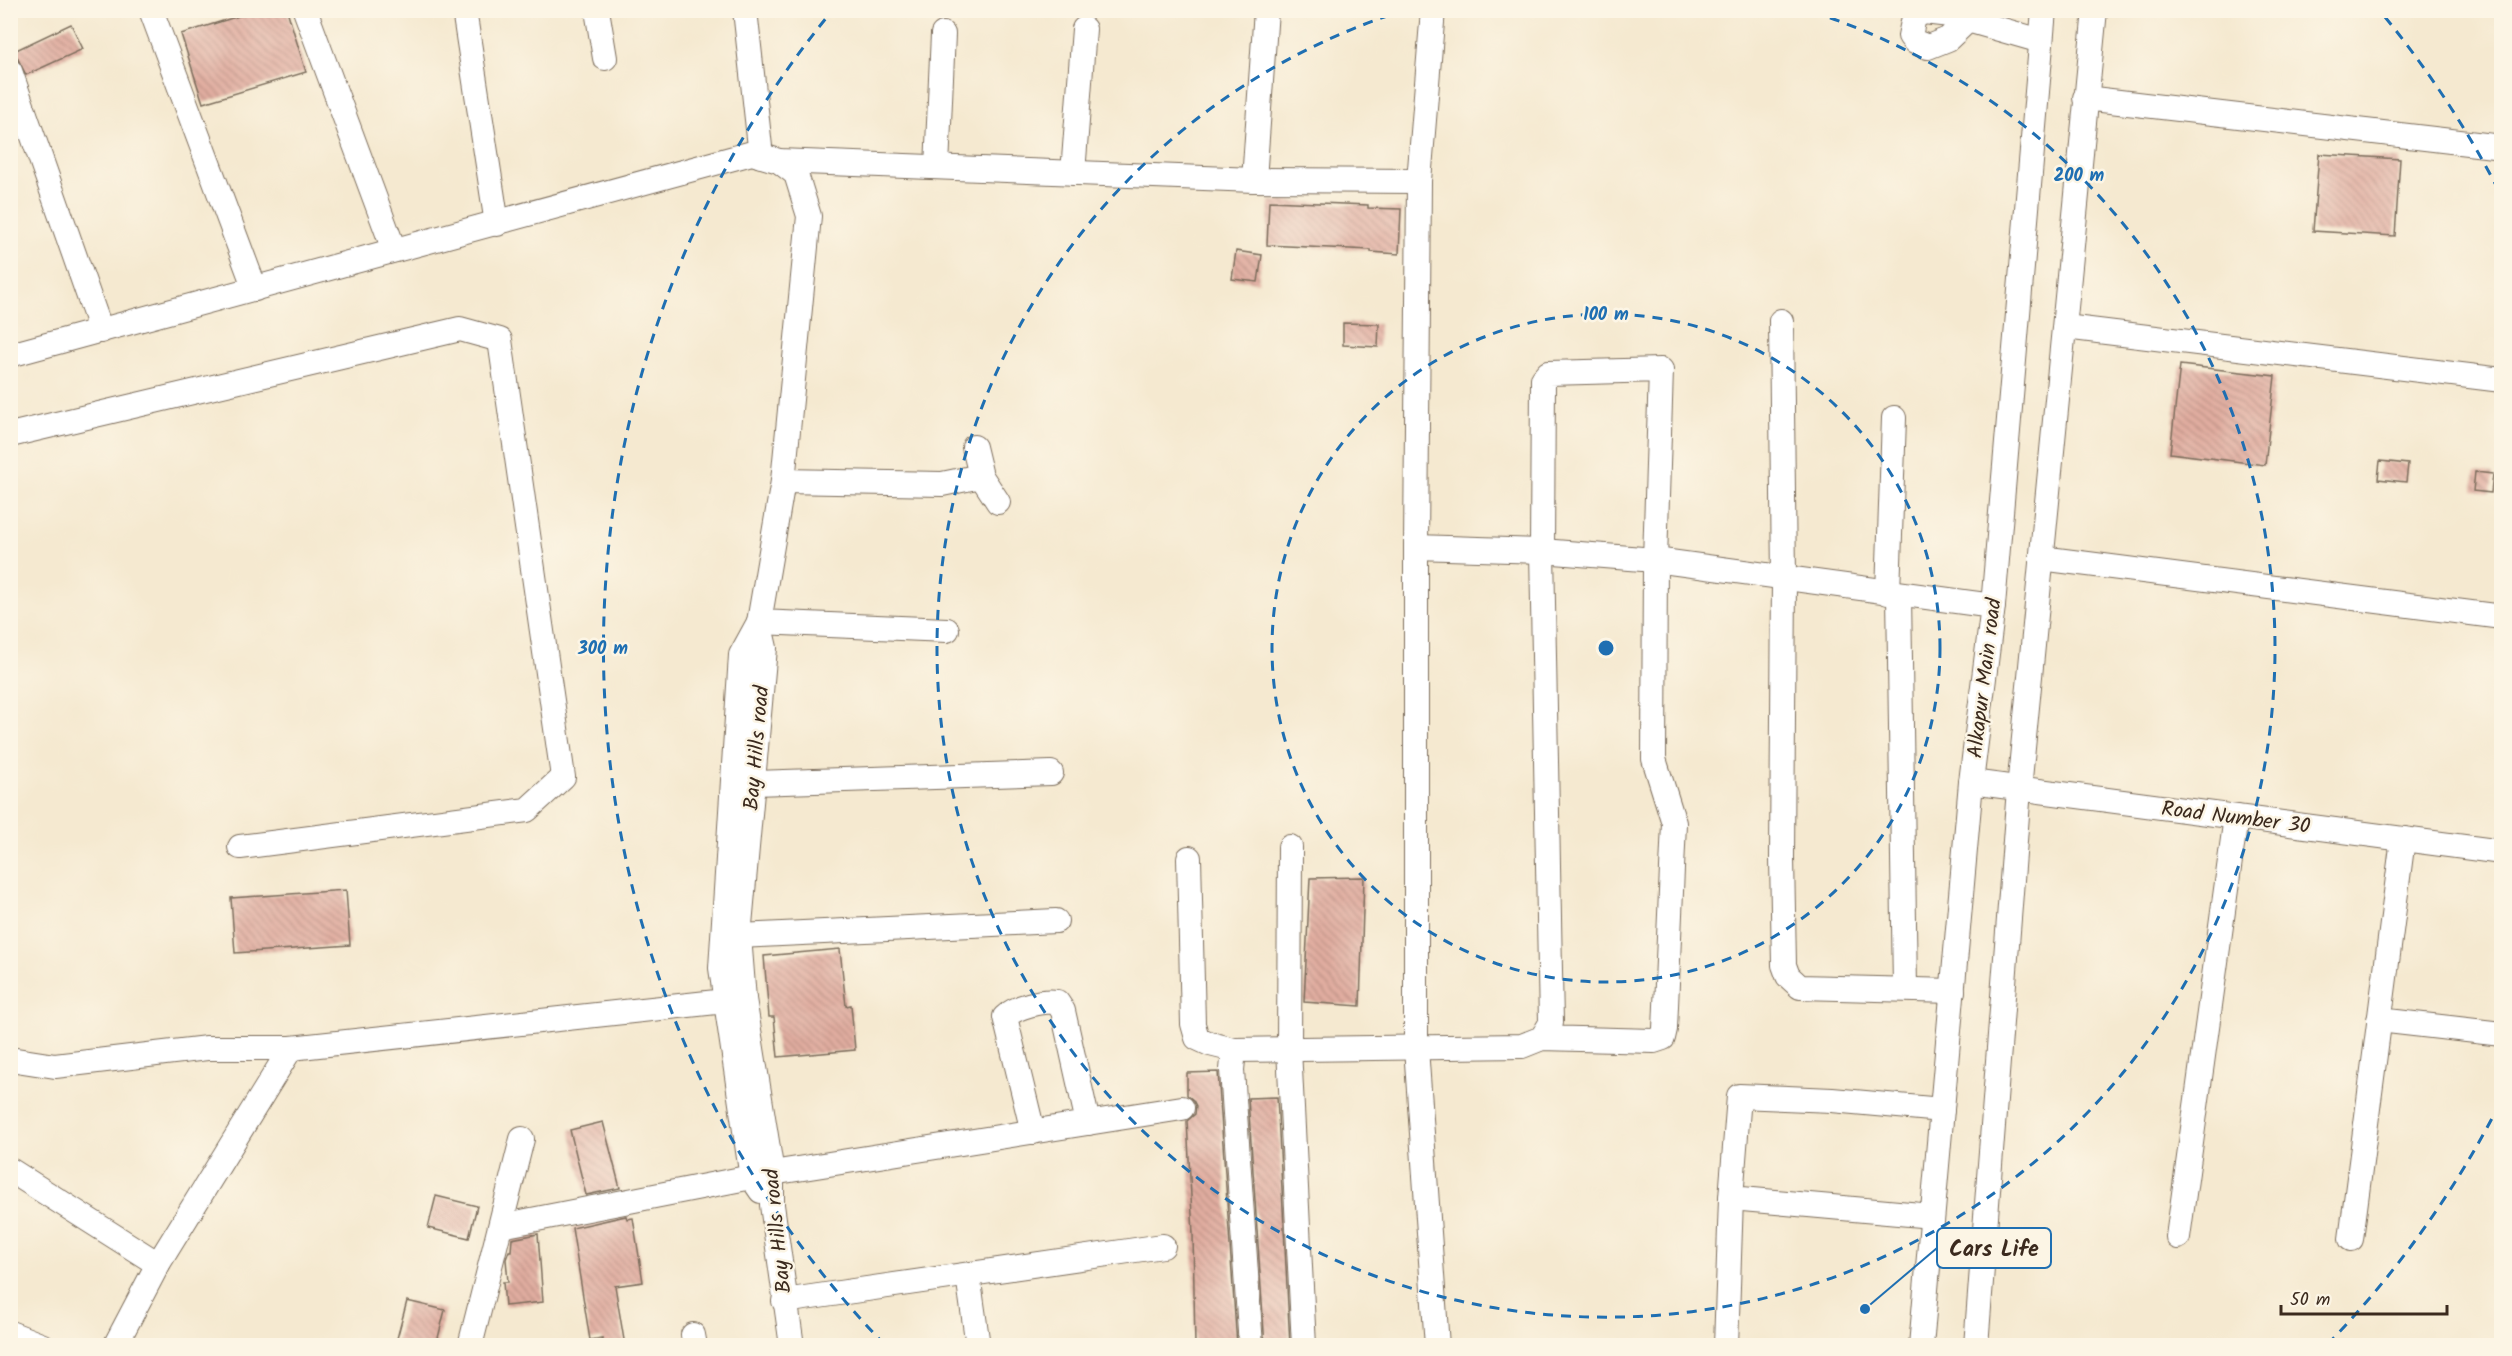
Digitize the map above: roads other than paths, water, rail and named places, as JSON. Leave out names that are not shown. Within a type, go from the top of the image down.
[{"type":"street","points":[[151,10],[255,289]]},
{"type":"street","points":[[305,10],[394,250]]},
{"type":"street","points":[[464,10],[497,224]]},
{"type":"street","points":[[597,10],[605,58]]},
{"type":"street","points":[[745,10],[770,159]]},
{"type":"street","points":[[1254,180],[1266,10]]},
{"type":"street","points":[[1434,10],[1419,182],[1416,1048],[1437,1346]]},
{"type":"street","name":"Alkapur Main road","points":[[1921,1346],[1971,782],[1993,606],[2044,10]]},
{"type":"street","name":"Alkapur Main road","points":[[1976,1346],[2019,789],[2065,327],[2085,98],[2096,10]]},
{"type":"street","points":[[1968,20],[2041,41]]},
{"type":"street","points":[[1073,173],[1084,29]]},
{"type":"street","points":[[937,167],[943,34]]},
{"type":"street","points":[[10,71],[101,331]]},
{"type":"street","points":[[2085,98],[2502,147]]},
{"type":"street","points":[[10,355],[752,153],[770,159],[1073,173],[1254,180],[1419,182]]},
{"type":"street","name":"Bay Hills road","points":[[735,1000],[765,648],[759,622],[783,482],[809,216],[796,174],[770,159]]},
{"type":"street","points":[[1781,321],[1784,578],[1782,858],[1785,965],[1788,976],[1800,987],[1953,991]]},
{"type":"street","points":[[2065,327],[2502,380]]},
{"type":"street","points":[[10,435],[460,329],[500,340],[563,777],[527,810],[240,847]]},
{"type":"street","points":[[1190,858],[1193,1024],[1197,1038],[1210,1044],[1234,1050],[1416,1048],[1522,1046],[1542,1038],[1654,1041],[1663,1038],[1674,823],[1654,759],[1655,560],[1660,370],[1548,373],[1543,379],[1542,551],[1551,1023],[1542,1038]]},
{"type":"street","points":[[1894,418],[1894,594],[1905,988]]},
{"type":"street","points":[[974,447],[981,476],[998,502]]},
{"type":"street","points":[[783,482],[942,484],[981,476]]},
{"type":"street","points":[[1416,547],[1542,551],[1655,560],[1993,606]]},
{"type":"street","points":[[2041,558],[2502,616]]},
{"type":"street","points":[[762,1175],[735,1000],[721,968],[741,655],[759,622],[946,630]]},
{"type":"street","points":[[754,783],[1051,773]]},
{"type":"street","name":"Road Number 30","points":[[1971,782],[2502,852]]},
{"type":"street","points":[[2178,1237],[2236,817]]},
{"type":"street","points":[[2351,1239],[2403,839]]},
{"type":"street","points":[[1290,847],[1289,1049],[1305,1346]]},
{"type":"street","points":[[739,936],[1056,921]]},
{"type":"street","points":[[10,1059],[55,1066],[207,1048],[291,1048],[735,1000]]},
{"type":"street","points":[[1033,1132],[1005,1017],[1011,1011],[1049,1001],[1057,1002],[1063,1011],[1088,1123]]},
{"type":"street","points":[[2379,1020],[2502,1034]]},
{"type":"street","points":[[115,1346],[158,1264],[291,1048]]},
{"type":"street","points":[[1234,1050],[1232,1070],[1251,1346]]},
{"type":"street","points":[[1726,1346],[1731,1198],[1739,1096],[1832,1100],[1942,1110]]},
{"type":"street","points":[[501,1226],[762,1175],[1182,1108]]},
{"type":"street","points":[[470,1346],[522,1138]]},
{"type":"street","points":[[10,1170],[158,1264]]},
{"type":"street","name":"Bay Hills road","points":[[762,1175],[772,1206],[792,1346]]},
{"type":"street","points":[[1731,1198],[1932,1216]]},
{"type":"street","points":[[784,1301],[1162,1246]]},
{"type":"street","points":[[968,1275],[978,1346]]},
{"type":"street","points":[[10,1333],[43,1346]]},
{"type":"place","name":"Cars Life","points":[[1865,1309]]}]
